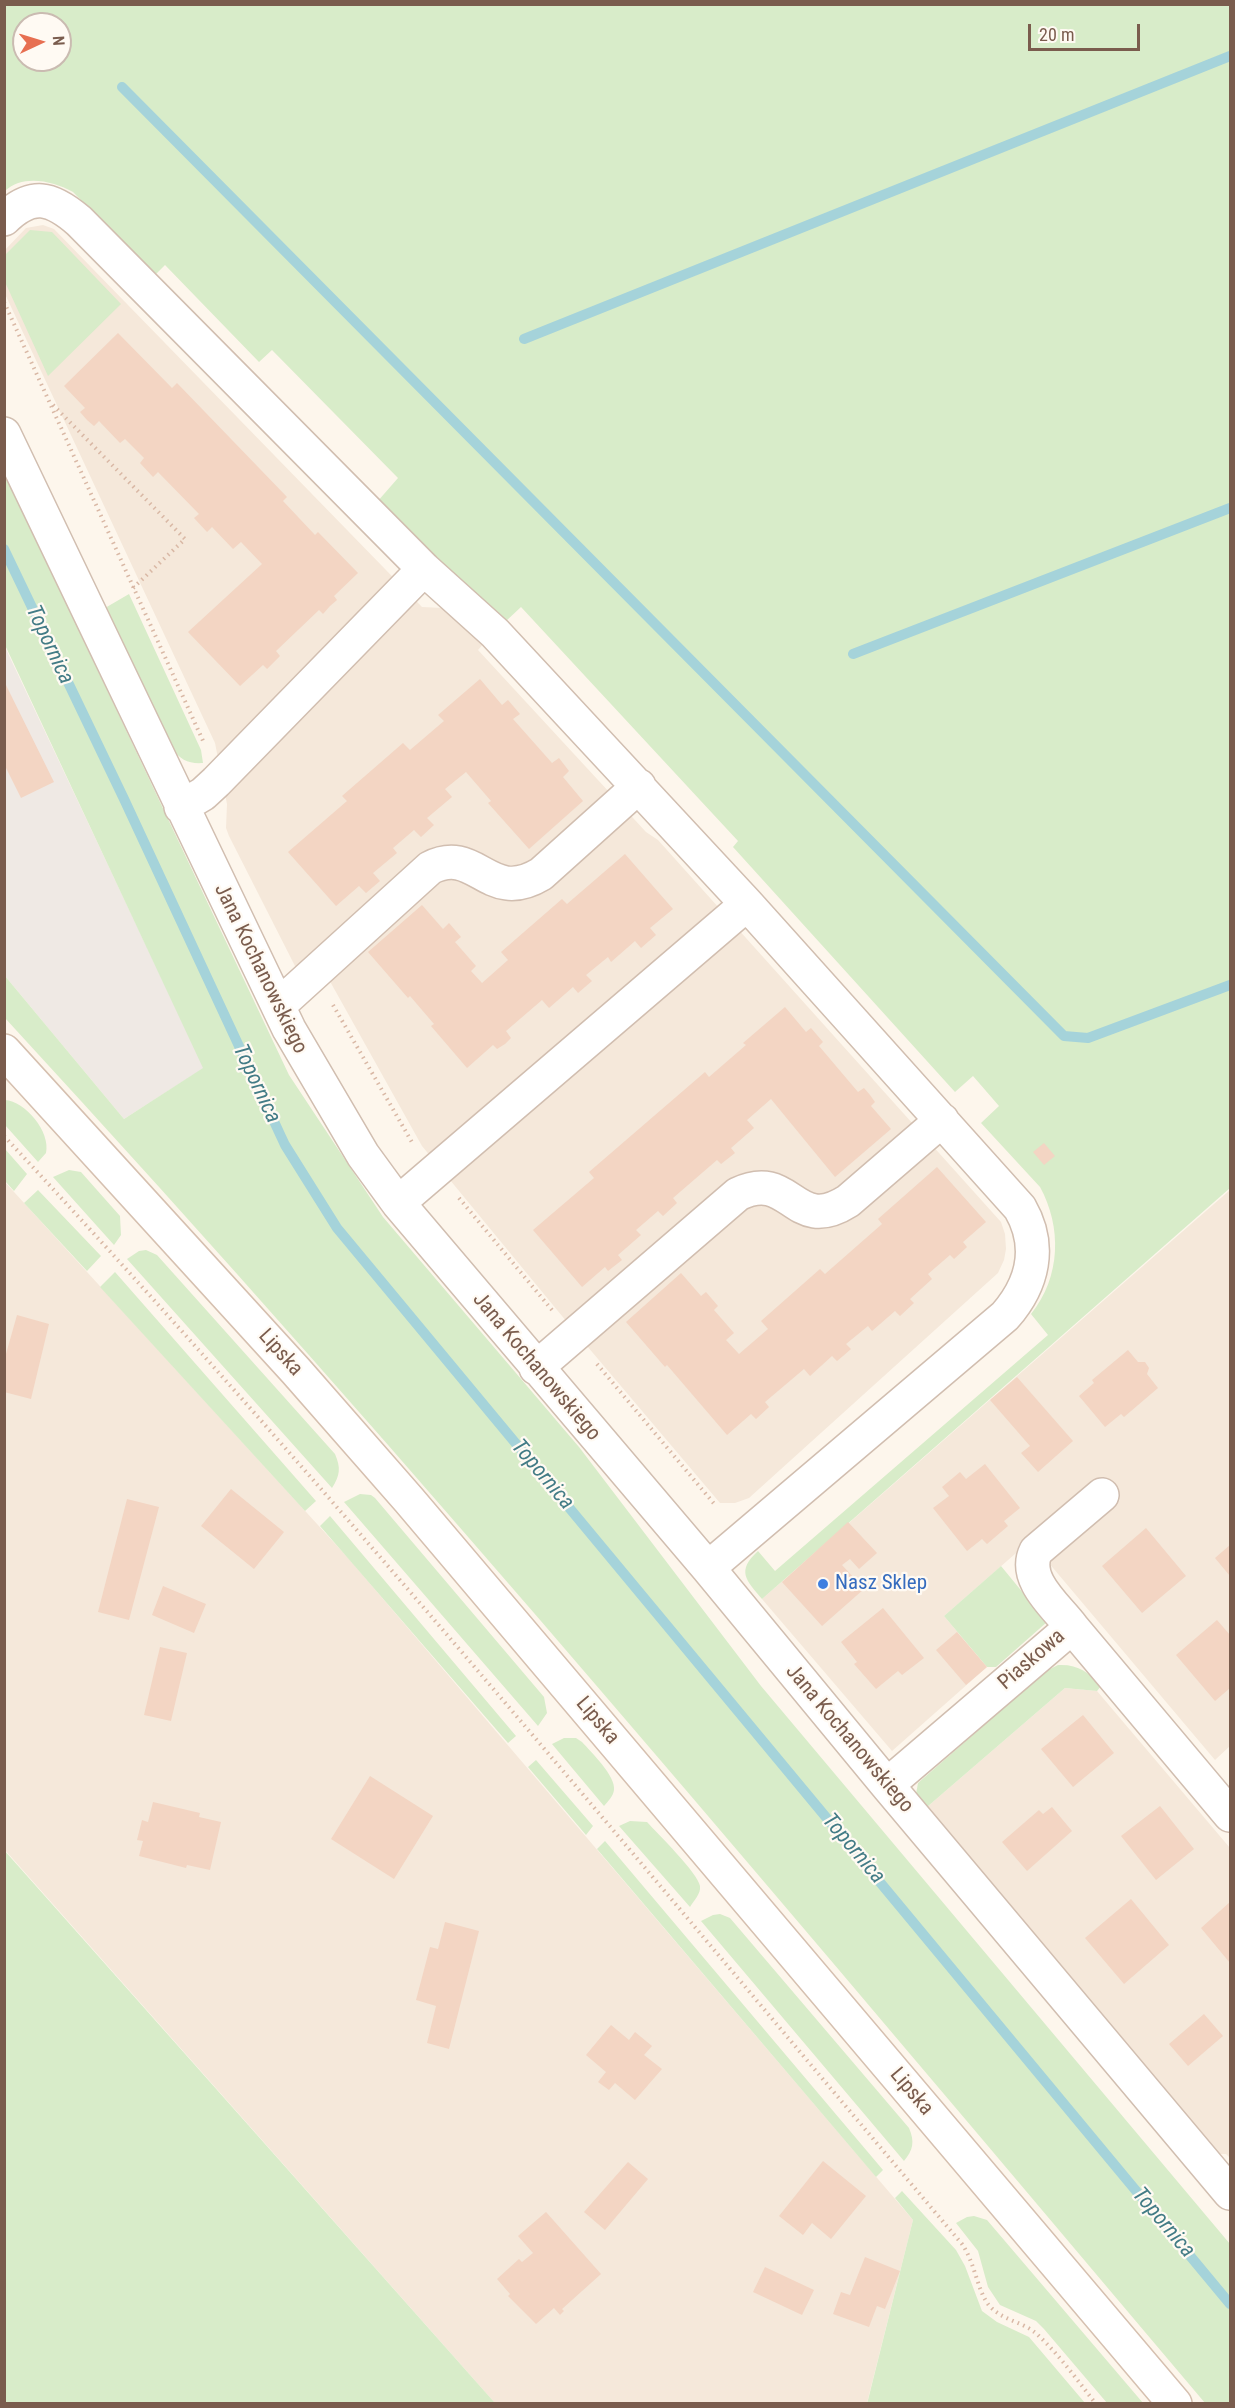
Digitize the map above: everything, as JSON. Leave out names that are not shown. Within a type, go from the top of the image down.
[{"type":"street","points":[[4,219],[17,207],[28,202],[39,200],[64,208],[424,569],[495,633],[747,904],[1020,1208],[1028,1223],[1033,1239],[1033,1255],[1029,1273],[1017,1303],[1005,1316],[708,1568]]},
{"type":"street","name":"Jana Kochanowskiego","points":[[4,434],[181,807],[303,1057],[363,1155],[398,1203],[708,1568],[1230,2193]]},
{"type":"street","points":[[181,807],[203,794],[216,782],[424,569]]},
{"type":"street","points":[[278,1006],[430,867],[449,861],[460,862],[500,883],[511,885],[531,880],[541,874],[639,786]]},
{"type":"street","points":[[398,1203],[747,904]]},
{"type":"street","name":"Lipska","points":[[4,1051],[296,1371],[409,1500],[1175,2403]]},
{"type":"street","points":[[536,1368],[738,1194],[747,1189],[767,1187],[777,1190],[811,1211],[824,1212],[838,1208],[942,1120]]},
{"type":"street","name":"Piaskowa","points":[[887,1785],[1072,1627],[1038,1584],[1032,1567],[1033,1558],[1036,1551],[1102,1495]]},
{"type":"street","points":[[1072,1627],[1228,1805]]},
{"type":"path","points":[[50,401],[185,539],[133,588]]},
{"type":"path","points":[[4,1136],[77,1215],[363,1538],[962,2244],[974,2266],[986,2301],[995,2312],[1027,2327],[1039,2336],[1096,2403]]},
{"type":"shaded area","points":[[43,225],[54,229],[422,607],[443,608],[485,642],[478,650],[646,832],[658,840],[1001,1222],[1006,1249],[998,1273],[749,1498],[735,1503],[720,1503],[422,1146],[313,951],[296,968],[226,828],[227,804],[215,743],[5,294],[4,251],[26,228]]},
{"type":"shaded area","points":[[4,645],[204,1068],[124,1119],[5,976]]},
{"type":"shaded area","points":[[4,1181],[349,1559],[913,2220],[867,2403],[495,2403],[5,1850]]},
{"type":"shaded area","points":[[1230,1190],[1230,1746],[1215,1760],[1048,1562],[1120,1500],[1102,1478],[944,1616],[987,1667],[892,1751],[762,1599]]},
{"type":"shaded area","points":[[1065,1688],[1097,1691],[1230,1848],[1230,2158],[1226,2154],[1217,2154],[927,1807]]},
{"type":"green space","points":[[5,5],[1230,5],[1230,1188],[762,1599],[748,1581],[745,1570],[751,1558],[758,1551],[775,1571],[1048,1335],[1031,1314],[1041,1300],[1053,1268],[1055,1235],[1052,1219],[1040,1187],[981,1123],[999,1106],[973,1076],[955,1092],[733,847],[738,841],[521,607],[505,622],[377,502],[398,478],[272,350],[259,362],[165,265],[155,275],[73,192],[38,181],[20,182],[5,191]]},
{"type":"green space","points":[[30,230],[52,232],[121,304],[48,376],[5,282],[5,255]]},
{"type":"green space","points":[[5,474],[289,1075],[383,1217],[579,1447],[761,1686],[1230,2244],[1230,2403],[1205,2403],[761,1878],[463,1531],[312,1358],[5,1018],[5,976],[124,1119],[203,1068],[5,645]]},
{"type":"green space","points":[[129,594],[201,750],[203,763],[185,760],[178,756],[172,748],[105,608]]},
{"type":"green space","points":[[5,1100],[21,1106],[28,1112],[45,1136],[46,1153],[38,1162],[5,1125]]},
{"type":"green space","points":[[5,1149],[27,1174],[14,1191],[5,1181]]},
{"type":"green space","points":[[69,1170],[81,1172],[120,1216],[121,1235],[114,1245],[53,1177]]},
{"type":"green space","points":[[38,1190],[101,1256],[87,1271],[24,1203]]},
{"type":"green space","points":[[146,1250],[157,1255],[335,1454],[339,1471],[332,1488],[127,1259],[139,1251]]},
{"type":"green space","points":[[115,1272],[316,1501],[305,1511],[100,1287]]},
{"type":"green space","points":[[360,1494],[371,1495],[375,1498],[544,1697],[547,1713],[538,1726],[344,1502]]},
{"type":"green space","points":[[330,1516],[516,1736],[508,1743],[320,1526]]},
{"type":"green space","points":[[1001,1566],[1047,1622],[996,1667],[987,1667],[944,1616]]},
{"type":"green space","points":[[1058,1665],[1082,1670],[1101,1686],[1097,1691],[1065,1688],[927,1807],[916,1794],[918,1783],[1046,1671]]},
{"type":"green space","points":[[564,1738],[576,1738],[582,1742],[611,1778],[614,1790],[604,1806],[552,1744]]},
{"type":"green space","points":[[536,1760],[593,1826],[586,1835],[528,1767]]},
{"type":"green space","points":[[630,1821],[647,1822],[698,1880],[700,1889],[690,1907],[619,1826]]},
{"type":"green space","points":[[605,1841],[883,2170],[876,2177],[597,1849]]},
{"type":"green space","points":[[4,1850],[495,2403],[5,2403]]},
{"type":"green space","points":[[720,1914],[730,1918],[909,2128],[912,2146],[904,2161],[701,1921]]},
{"type":"green space","points":[[902,2191],[956,2250],[965,2266],[982,2311],[997,2322],[1029,2337],[1085,2403],[867,2404],[913,2220],[895,2198]]},
{"type":"green space","points":[[974,2216],[987,2220],[1143,2403],[1107,2403],[1036,2321],[1000,2305],[988,2287],[978,2251],[956,2223]]},
{"type":"building","points":[[118,333],[172,388],[177,383],[287,497],[283,501],[315,535],[318,532],[358,573],[334,596],[337,600],[323,614],[319,610],[276,651],[280,656],[267,669],[263,665],[240,686],[188,632],[262,564],[241,542],[233,549],[212,527],[207,532],[194,518],[199,514],[158,472],[153,477],[140,463],[144,458],[125,439],[120,443],[99,421],[94,426],[87,420],[80,412],[85,408],[64,386]]},
{"type":"building","points":[[480,679],[502,705],[508,700],[520,714],[513,719],[552,763],[559,758],[569,771],[563,777],[583,801],[529,849],[488,803],[491,801],[466,772],[445,789],[452,797],[427,818],[434,825],[421,837],[414,830],[393,848],[397,853],[373,873],[380,881],[366,893],[359,886],[336,906],[288,852],[347,801],[342,796],[403,743],[410,750],[444,721],[438,715]]},
{"type":"building","points":[[4,681],[54,782],[21,798],[4,764]]},
{"type":"building","points":[[625,854],[673,909],[650,928],[656,935],[641,948],[635,941],[611,962],[608,957],[586,975],[592,981],[578,993],[573,987],[549,1008],[542,1000],[506,1031],[511,1038],[505,1044],[497,1049],[493,1045],[467,1068],[431,1026],[434,1024],[368,952],[422,905],[443,929],[449,923],[461,937],[455,942],[476,966],[471,971],[482,983],[508,960],[501,952],[562,899],[567,904]]},
{"type":"building","points":[[785,1007],[806,1032],[811,1028],[823,1042],[819,1046],[858,1092],[864,1088],[875,1102],[871,1106],[891,1129],[835,1177],[771,1099],[747,1120],[754,1128],[731,1148],[735,1153],[721,1164],[717,1160],[673,1198],[677,1203],[663,1216],[658,1211],[636,1230],[641,1235],[618,1255],[622,1260],[608,1271],[605,1267],[582,1287],[533,1230],[594,1178],[589,1172],[705,1072],[709,1077],[746,1045],[743,1043]]},
{"type":"building","points":[[1044,1143],[1055,1156],[1044,1165],[1033,1152]]},
{"type":"building","points":[[937,1167],[986,1222],[963,1242],[967,1247],[954,1259],[950,1255],[928,1274],[932,1279],[910,1299],[914,1303],[900,1316],[895,1311],[872,1331],[868,1326],[846,1344],[851,1349],[843,1356],[837,1361],[832,1356],[810,1376],[804,1369],[765,1402],[769,1407],[756,1419],[751,1414],[727,1435],[667,1365],[665,1367],[626,1322],[681,1273],[701,1296],[706,1292],[718,1306],[714,1310],[734,1333],[726,1340],[739,1354],[768,1329],[761,1321],[820,1269],[825,1274],[882,1224],[878,1219]]},
{"type":"building","points":[[17,1315],[49,1324],[31,1399],[4,1392],[4,1361]]},
{"type":"building","points":[[1128,1350],[1138,1362],[1145,1362],[1149,1368],[1147,1374],[1158,1388],[1124,1417],[1121,1414],[1105,1427],[1079,1396],[1094,1383],[1092,1380]]},
{"type":"building","points":[[1017,1377],[1073,1441],[1038,1472],[1021,1453],[1030,1446],[990,1400]]},
{"type":"building","points":[[985,1464],[1020,1508],[1004,1521],[1008,1526],[987,1544],[982,1539],[967,1551],[933,1508],[949,1496],[942,1487],[960,1472],[966,1479]]},
{"type":"building","points":[[231,1489],[284,1532],[254,1569],[201,1526]]},
{"type":"building","points":[[127,1499],[159,1507],[129,1620],[98,1612]]},
{"type":"building","points":[[848,1522],[877,1553],[859,1569],[850,1559],[842,1565],[864,1589],[822,1626],[782,1582]]},
{"type":"building","points":[[1146,1528],[1186,1576],[1142,1613],[1102,1566]]},
{"type":"building","points":[[1230,1545],[1230,1576],[1215,1558]]},
{"type":"building","points":[[163,1586],[206,1604],[194,1633],[152,1615]]},
{"type":"building","points":[[883,1608],[924,1658],[902,1675],[898,1671],[876,1689],[854,1664],[857,1662],[841,1642]]},
{"type":"building","points":[[1217,1620],[1230,1635],[1230,1688],[1215,1701],[1176,1655]]},
{"type":"building","points":[[957,1632],[987,1667],[966,1685],[936,1650]]},
{"type":"building","points":[[160,1647],[187,1653],[171,1721],[144,1715]]},
{"type":"building","points":[[1083,1715],[1114,1753],[1073,1787],[1041,1749]]},
{"type":"building","points":[[370,1776],[433,1816],[394,1879],[331,1839]]},
{"type":"building","points":[[153,1802],[200,1813],[199,1817],[221,1822],[210,1870],[187,1865],[186,1868],[139,1856],[143,1841],[137,1840],[142,1820],[148,1822]]},
{"type":"building","points":[[1160,1806],[1194,1849],[1156,1880],[1121,1836]]},
{"type":"building","points":[[1052,1807],[1072,1831],[1027,1871],[1002,1842],[1039,1810],[1043,1814]]},
{"type":"building","points":[[1131,1899],[1169,1945],[1124,1984],[1085,1938]]},
{"type":"building","points":[[1230,1902],[1230,1963],[1201,1928]]},
{"type":"building","points":[[445,1922],[479,1931],[449,2049],[427,2043],[436,2006],[416,2000],[430,1947],[438,1949]]},
{"type":"building","points":[[1204,2014],[1223,2036],[1188,2066],[1169,2044]]},
{"type":"building","points":[[611,2025],[629,2040],[635,2032],[652,2046],[644,2055],[662,2069],[635,2100],[615,2083],[609,2090],[598,2082],[606,2072],[586,2055]]},
{"type":"building","points":[[823,2161],[866,2196],[831,2239],[812,2223],[803,2235],[779,2216]]},
{"type":"building","points":[[628,2162],[648,2179],[605,2230],[584,2212]]},
{"type":"building","points":[[546,2212],[601,2274],[562,2309],[564,2311],[560,2315],[554,2308],[536,2324],[508,2296],[510,2294],[497,2279],[519,2259],[522,2262],[533,2253],[518,2236]]},
{"type":"building","points":[[865,2257],[900,2271],[885,2309],[877,2306],[869,2327],[833,2314],[841,2292],[850,2295]]},
{"type":"building","points":[[765,2267],[814,2290],[802,2315],[753,2292]]},
{"type":"waterway","points":[[524,339],[1230,56]]},
{"type":"waterway","points":[[122,87],[1064,1036],[1088,1038],[1230,985]]},
{"type":"waterway","points":[[853,654],[1230,508]]},
{"type":"waterway","name":"Topornica","points":[[4,549],[124,799],[285,1145],[337,1228],[1230,2304]]},
{"type":"place","name":"Nasz Sklep","points":[[823,1584]]}]
